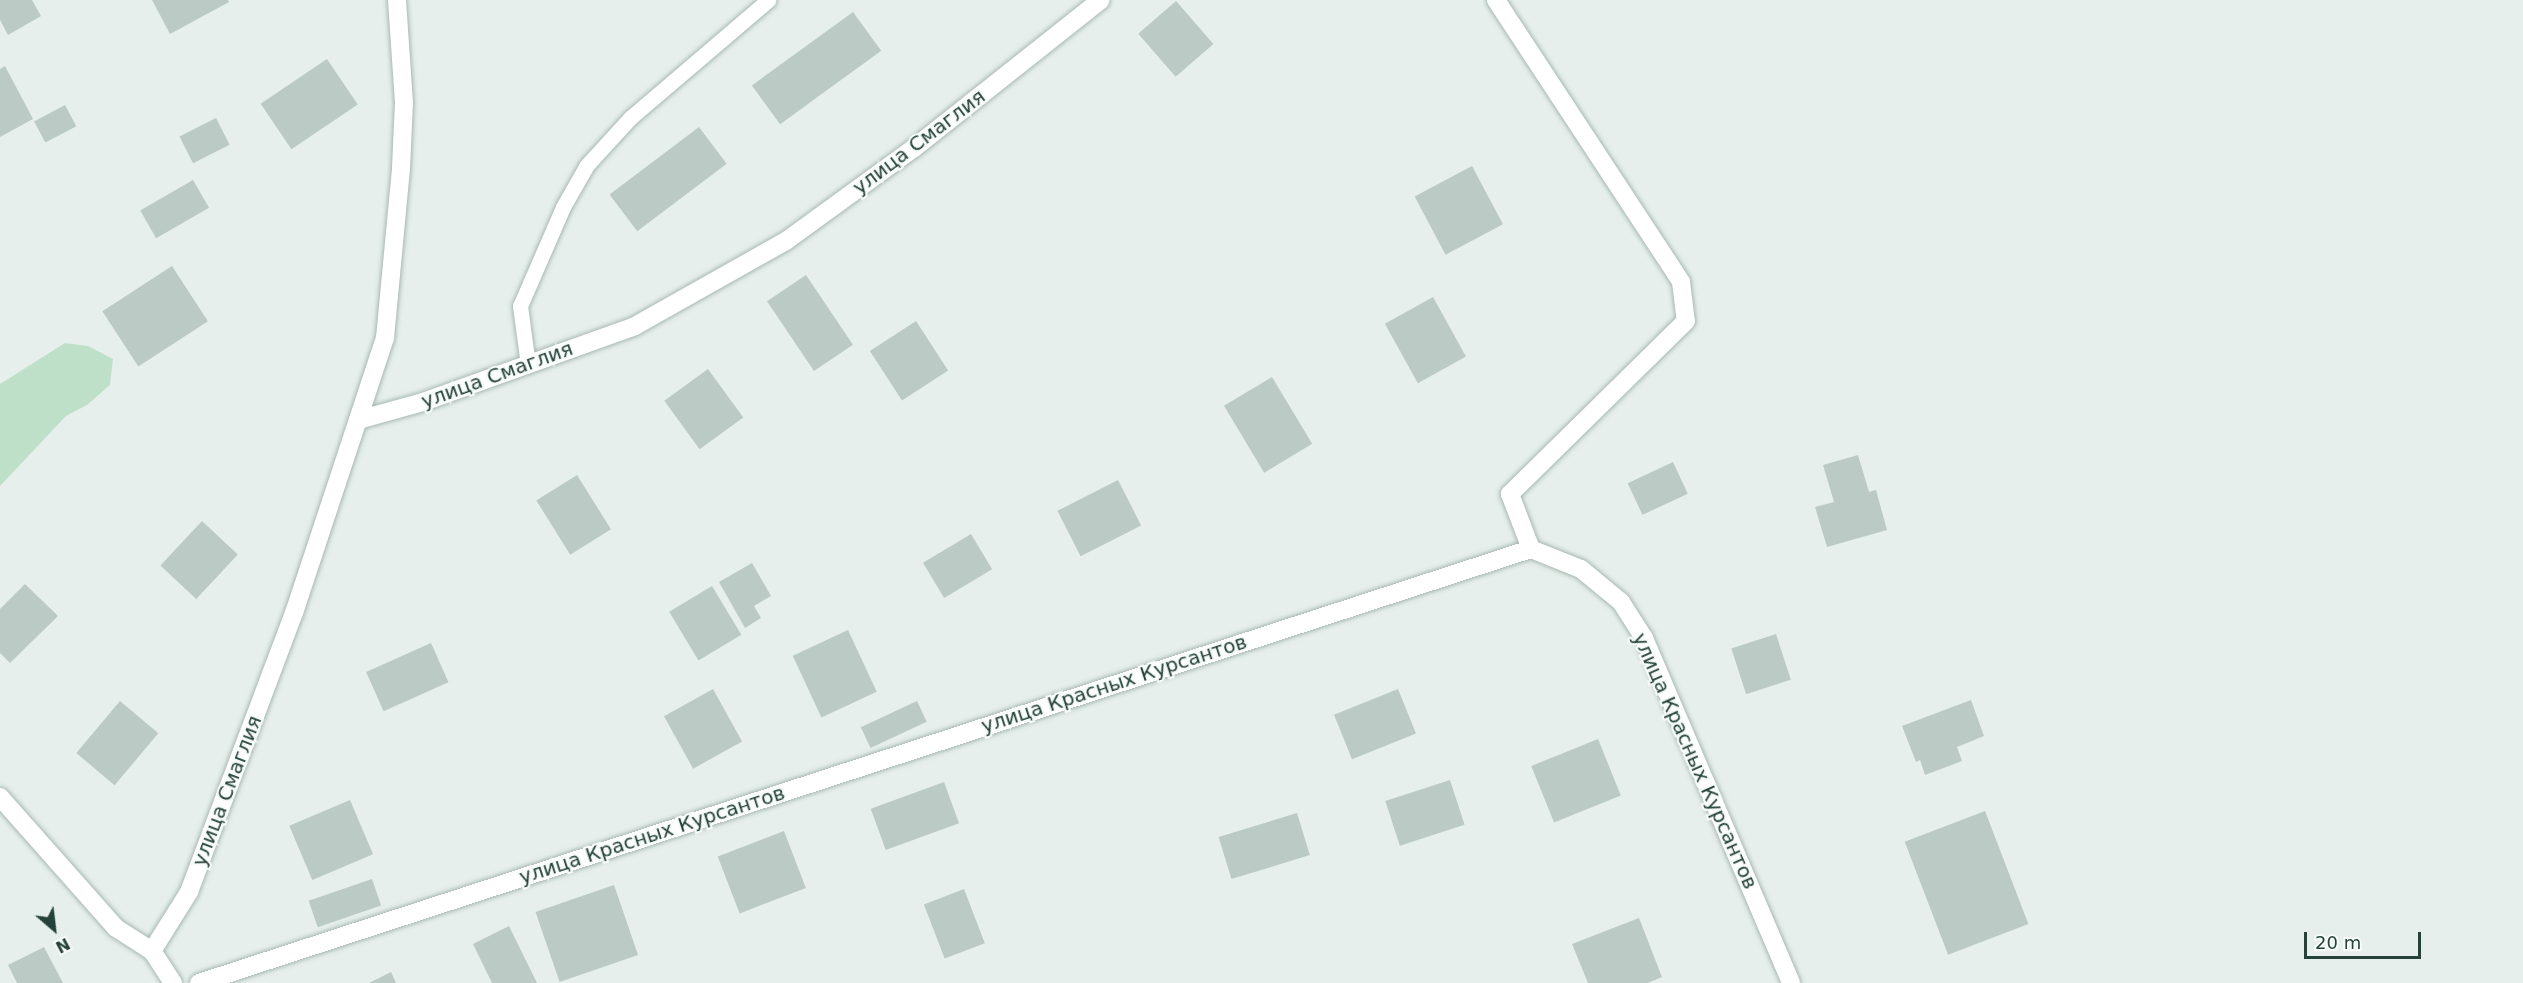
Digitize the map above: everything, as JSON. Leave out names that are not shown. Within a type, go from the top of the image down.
[{"type":"street","points":[[358,420],[385,338],[401,168],[404,103],[398,0]]},
{"type":"street","name":"улица Смаглия","points":[[152,951],[189,892],[294,613],[358,420],[423,402],[635,326],[786,241],[914,148],[1101,0]]},
{"type":"street","points":[[1496,0],[1681,282],[1686,321],[1510,494],[1531,549]]},
{"type":"street","name":"улица Красных Курсантов","points":[[199,983],[1531,549],[1581,569],[1621,602],[1644,638],[1791,983]]},
{"type":"street","points":[[0,797],[116,928],[152,951],[173,983]]},
{"type":"lane","points":[[528,364],[520,306],[563,207],[587,165],[630,118],[768,0]]},
{"type":"green space","points":[[65,343],[88,346],[113,359],[110,385],[87,405],[66,416],[0,486],[0,384]]},
{"type":"building","points":[[0,0],[32,0],[41,16],[8,35],[0,20]]},
{"type":"building","points":[[152,0],[228,0],[229,2],[170,34]]},
{"type":"building","points":[[1176,1],[1213,44],[1176,77],[1138,34]]},
{"type":"building","points":[[853,12],[881,51],[780,124],[752,85]]},
{"type":"building","points":[[327,59],[358,105],[291,149],[261,104]]},
{"type":"building","points":[[5,66],[33,119],[0,137],[0,69]]},
{"type":"building","points":[[65,105],[76,126],[45,143],[34,121]]},
{"type":"building","points":[[216,118],[230,145],[193,163],[179,137]]},
{"type":"building","points":[[699,127],[727,164],[637,231],[610,194]]},
{"type":"building","points":[[1472,166],[1503,224],[1446,255],[1415,197]]},
{"type":"building","points":[[193,180],[209,208],[156,238],[140,210]]},
{"type":"building","points":[[172,266],[208,321],[138,367],[102,311]]},
{"type":"building","points":[[806,275],[853,345],[814,371],[767,301]]},
{"type":"building","points":[[1433,297],[1466,356],[1418,383],[1385,324]]},
{"type":"building","points":[[916,321],[948,370],[902,400],[870,351]]},
{"type":"building","points":[[708,369],[743,418],[700,449],[664,401]]},
{"type":"building","points":[[1272,377],[1312,444],[1264,473],[1224,406]]},
{"type":"building","points":[[1858,455],[1869,492],[1876,490],[1887,530],[1827,547],[1815,507],[1834,502],[1823,465]]},
{"type":"building","points":[[1673,462],[1688,494],[1642,515],[1628,483]]},
{"type":"building","points":[[577,475],[611,529],[570,555],[536,500]]},
{"type":"building","points":[[1118,480],[1141,525],[1081,556],[1057,511]]},
{"type":"building","points":[[202,521],[238,554],[196,599],[160,566]]},
{"type":"building","points":[[971,534],[992,569],[944,598],[923,563]]},
{"type":"building","points":[[752,563],[771,596],[754,606],[761,618],[745,628],[719,582]]},
{"type":"building","points":[[25,584],[58,616],[10,663],[0,653],[0,609]]},
{"type":"building","points":[[712,586],[741,635],[698,661],[669,612]]},
{"type":"building","points":[[848,630],[877,692],[821,717],[793,656]]},
{"type":"building","points":[[1776,634],[1791,680],[1746,694],[1731,649]]},
{"type":"building","points":[[431,643],[448,682],[384,711],[366,672]]},
{"type":"building","points":[[713,689],[742,741],[693,769],[664,716]]},
{"type":"building","points":[[1398,689],[1416,734],[1352,759],[1334,715]]},
{"type":"building","points":[[1971,700],[1984,736],[1957,747],[1962,761],[1925,775],[1920,760],[1916,762],[1902,726]]},
{"type":"building","points":[[120,701],[158,733],[115,785],[76,753]]},
{"type":"building","points":[[917,701],[927,722],[871,748],[861,727]]},
{"type":"building","points":[[1598,739],[1621,796],[1554,823],[1531,766]]},
{"type":"building","points":[[1450,780],[1465,825],[1400,846],[1385,801]]},
{"type":"building","points":[[944,782],[959,823],[886,850],[871,809]]},
{"type":"building","points":[[350,800],[373,854],[312,880],[289,826]]},
{"type":"building","points":[[1985,811],[2028,924],[1948,955],[1905,842]]},
{"type":"building","points":[[1297,813],[1310,855],[1231,879],[1219,837]]},
{"type":"building","points":[[784,831],[806,888],[740,913],[718,856]]},
{"type":"building","points":[[372,879],[381,905],[318,927],[309,901]]},
{"type":"building","points":[[614,885],[638,955],[560,982],[536,912]]},
{"type":"building","points":[[964,889],[985,943],[945,959],[924,904]]},
{"type":"building","points":[[1639,918],[1662,977],[1648,983],[1588,983],[1572,944]]},
{"type":"building","points":[[509,926],[537,983],[492,983],[473,944]]},
{"type":"building","points":[[44,947],[63,983],[17,983],[8,965]]},
{"type":"building","points":[[391,972],[396,983],[369,983]]}]
